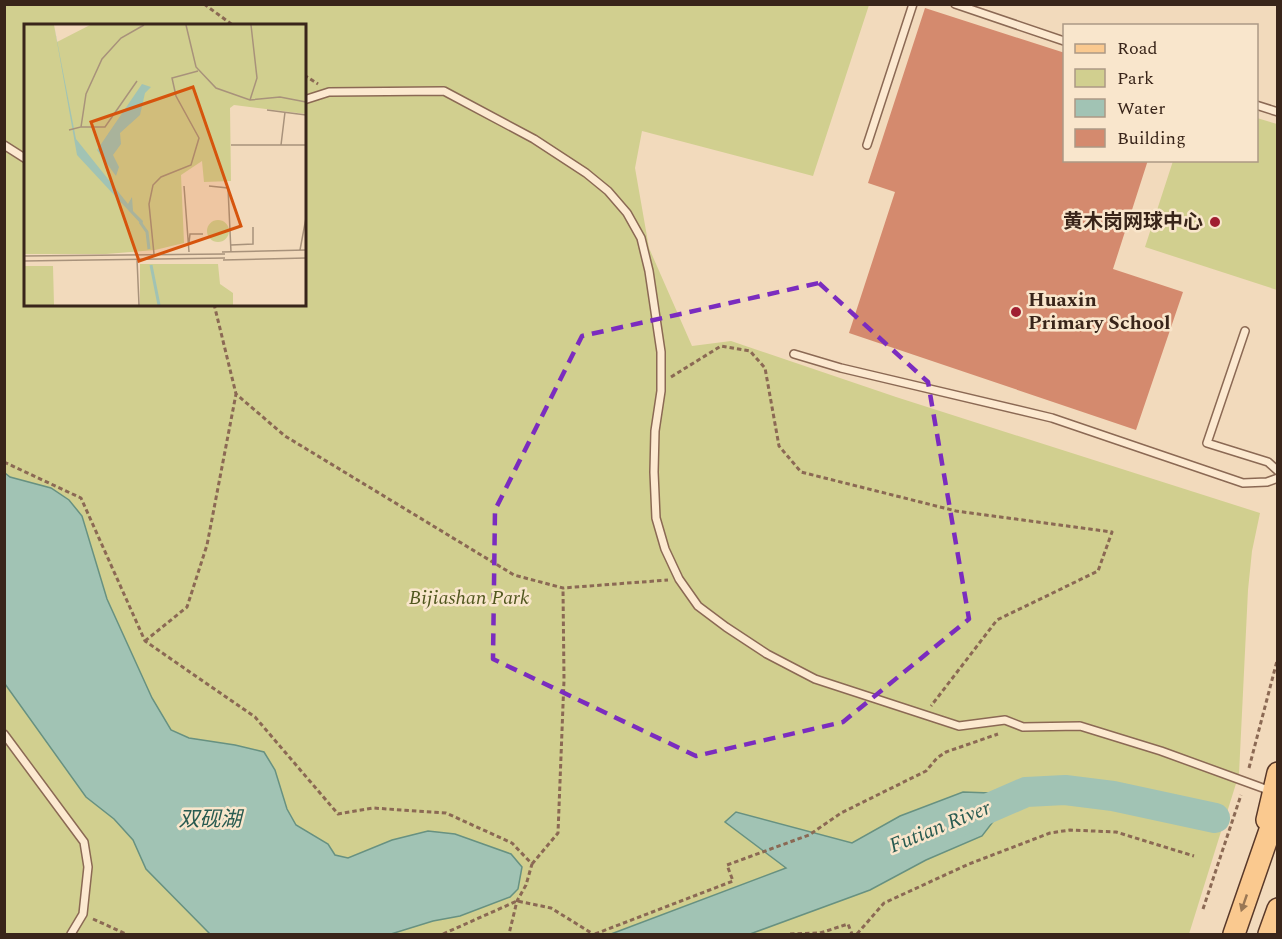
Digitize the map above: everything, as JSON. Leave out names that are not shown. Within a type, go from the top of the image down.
[{"type":"main road","points":[[1234,934],[1255,872],[1276,791]]},
{"type":"main road","points":[[1269,934],[1278,909]]},
{"type":"lane","points":[[867,145],[913,4]]},
{"type":"lane","points":[[955,4],[1063,40]]},
{"type":"lane","points":[[306,99],[329,92],[444,91],[534,139],[586,173],[615,198],[627,213],[640,238],[649,271],[661,352],[661,383],[655,441],[656,518],[665,549],[679,579],[698,606],[767,654],[815,679],[959,726],[1005,720],[1023,727],[1080,726],[1276,791]]},
{"type":"lane","points":[[1258,105],[1278,112]]},
{"type":"lane","points":[[4,145],[24,158]]},
{"type":"lane","points":[[1245,331],[1207,443],[1268,462],[1278,471]]},
{"type":"lane","points":[[794,354],[840,368],[1052,418],[1242,483],[1267,482],[1278,478]]},
{"type":"lane","points":[[4,734],[84,842],[88,867],[83,914],[71,934]]},
{"type":"path","points":[[204,4],[231,24]]},
{"type":"path","points":[[145,641],[187,607],[207,545],[236,394],[214,306]]},
{"type":"path","points":[[661,383],[721,346],[750,351],[765,368],[779,446],[801,472],[956,511],[1112,532],[1098,571],[997,620],[924,714]]},
{"type":"path","points":[[236,394],[285,436],[514,575],[563,588],[679,579]]},
{"type":"path","points":[[4,462],[81,498],[145,641],[255,717],[338,814],[373,808],[446,813],[512,843],[532,864]]},
{"type":"path","points":[[509,934],[532,864],[558,833],[564,680],[563,588]]},
{"type":"path","points":[[1249,768],[1278,657]]},
{"type":"path","points":[[445,934],[518,901],[551,908],[594,934],[733,881],[727,865],[809,835],[841,813],[926,771],[937,758],[946,752],[1023,727]]},
{"type":"path","points":[[1203,909],[1241,795]]},
{"type":"path","points":[[857,934],[884,903],[969,864],[1050,833],[1070,830],[1116,832],[1194,856]]},
{"type":"path","points":[[83,914],[126,934]]},
{"type":"path","points":[[790,934],[820,933],[848,924],[852,934]]},
{"type":"highlighted area","points":[[819,283],[928,382],[969,619],[843,722],[696,756],[493,659],[495,510],[582,336]]},
{"type":"green space","name":"Bijiashan Park","points":[[5,5],[869,5],[813,176],[642,131],[635,168],[649,248],[692,346],[731,341],[896,397],[1260,513],[1252,551],[1248,590],[1239,774],[1189,934],[5,934]]},
{"type":"green space","name":"黄木岗网球中心","points":[[1258,118],[1277,124],[1277,290],[1145,247],[1173,162],[1258,162]]},
{"type":"water","name":"双砚湖","points":[[5,473],[10,477],[51,488],[69,500],[82,516],[107,599],[152,698],[171,730],[189,738],[264,752],[275,770],[287,809],[296,825],[328,844],[335,855],[348,858],[392,840],[428,831],[455,834],[511,854],[522,867],[518,889],[510,897],[460,916],[433,921],[391,934],[210,934],[146,869],[133,840],[114,819],[86,797],[5,684]]},
{"type":"water","points":[[963,792],[990,793],[999,814],[982,836],[926,860],[870,890],[750,934],[611,934],[786,868],[725,822],[736,812],[852,843],[900,816]]},
{"type":"building","points":[[925,8],[1063,52],[1063,162],[1147,162],[1113,269],[1183,292],[1136,430],[849,333],[895,192],[868,183]]},
{"type":"waterway","name":"Futian River","points":[[957,822],[1026,792],[1065,790],[1113,796],[1215,818]]},
{"type":"place","name":"黄木岗网球中心","points":[[1215,222]]},
{"type":"place","name":"Huaxin Primary School","points":[[1016,312]]}]
